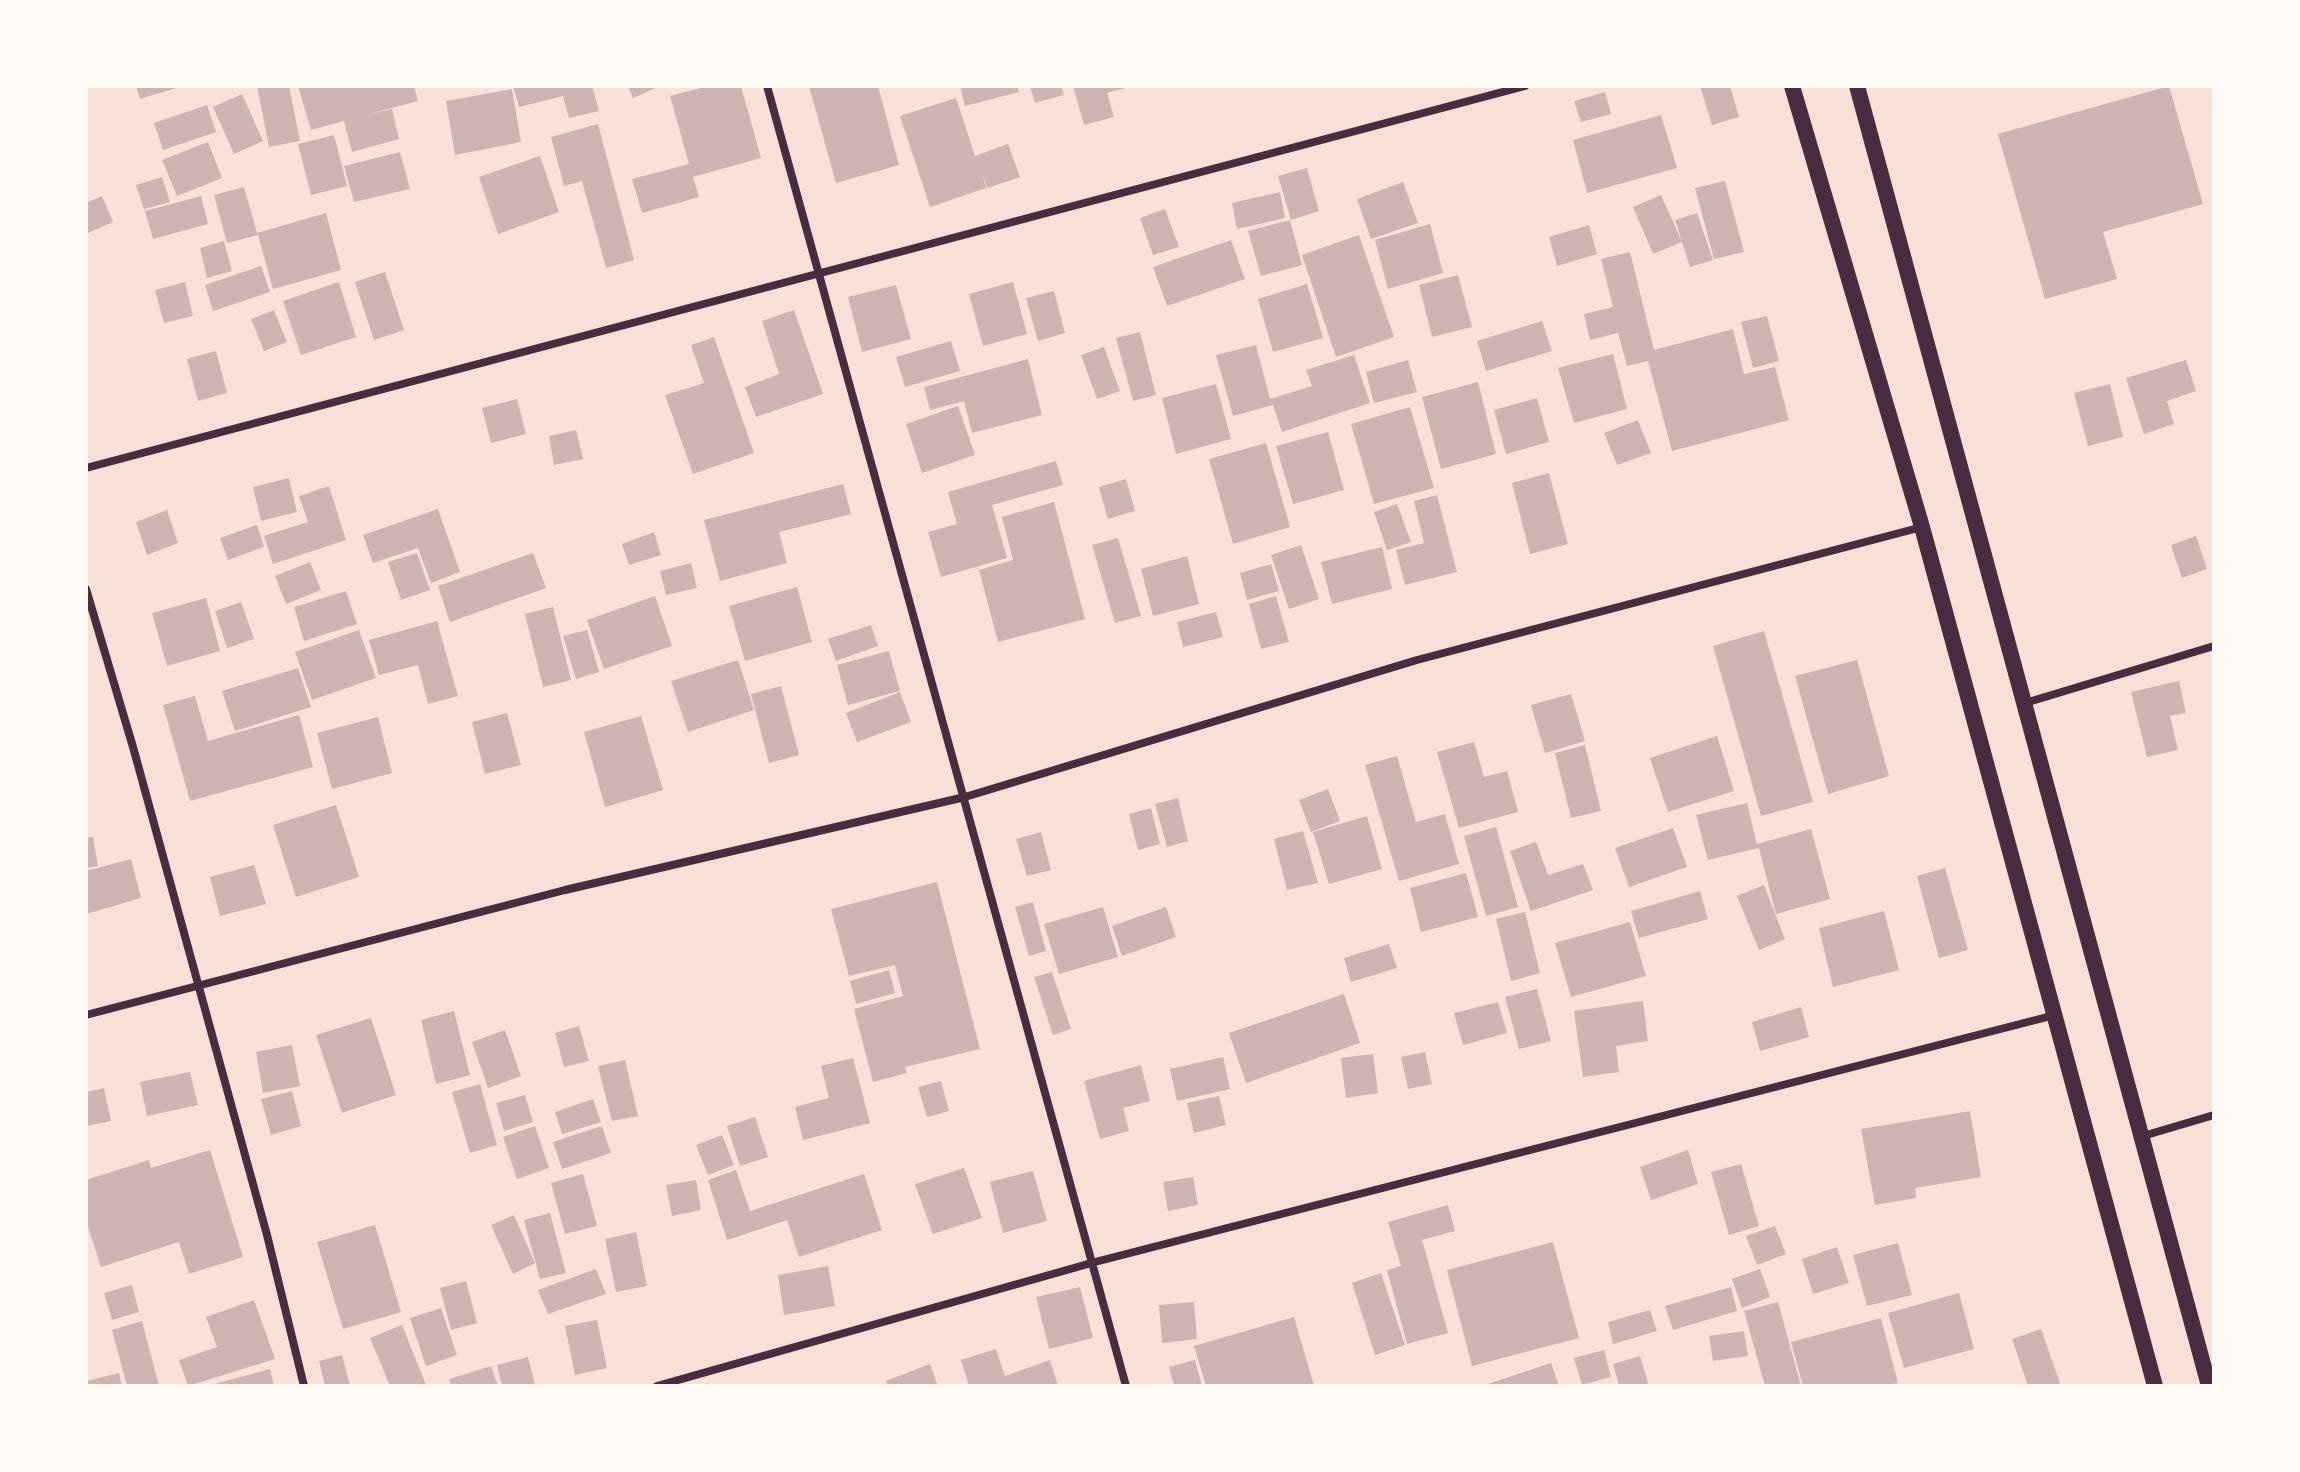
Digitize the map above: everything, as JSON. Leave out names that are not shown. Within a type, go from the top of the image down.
[{"type":"main road","points":[[1792,86],[1922,527],[2155,1386]]},
{"type":"main road","points":[[1857,86],[2209,1386]]},
{"type":"street","points":[[767,86],[1095,1262],[1126,1386]]},
{"type":"street","points":[[86,468],[818,271],[1525,86]]},
{"type":"street","points":[[86,1015],[565,890],[965,797],[1417,660],[1922,527]]},
{"type":"street","points":[[86,589],[133,747],[196,988],[267,1235],[304,1386]]},
{"type":"street","points":[[2025,703],[2214,646]]},
{"type":"street","points":[[657,1386],[1095,1262],[2056,1015]]},
{"type":"street","points":[[2143,1136],[2214,1115]]},
{"type":"building","points":[[136,86],[175,86],[176,88],[140,99]]},
{"type":"building","points":[[257,86],[289,86],[300,141],[269,147]]},
{"type":"building","points":[[298,86],[414,86],[418,101],[365,115],[392,109],[399,139],[352,152],[344,121],[311,130]]},
{"type":"building","points":[[513,86],[592,86],[599,111],[569,118],[563,96],[519,107]]},
{"type":"building","points":[[628,86],[660,86],[633,98]]},
{"type":"building","points":[[709,86],[741,86],[761,158],[693,177],[699,197],[642,213],[632,179],[689,164],[670,96]]},
{"type":"building","points":[[809,86],[878,86],[899,165],[836,183]]},
{"type":"building","points":[[960,86],[1017,86],[1019,92],[965,106]]},
{"type":"building","points":[[1030,86],[1061,86],[1064,95],[1035,103]]},
{"type":"building","points":[[1073,86],[1129,87],[1107,93],[1114,117],[1084,125]]},
{"type":"building","points":[[1700,86],[1730,86],[1739,117],[1712,125]]},
{"type":"building","points":[[2169,86],[2203,204],[2103,232],[2117,279],[2045,299],[1998,134]]},
{"type":"building","points":[[512,89],[521,142],[455,155],[446,101]]},
{"type":"building","points":[[1605,92],[1611,114],[1581,122],[1574,101]]},
{"type":"building","points":[[242,94],[263,141],[234,154],[213,107]]},
{"type":"building","points":[[956,98],[975,156],[1008,144],[1020,177],[987,188],[982,173],[986,188],[930,207],[900,116]]},
{"type":"building","points":[[207,105],[216,132],[163,150],[154,123]]},
{"type":"building","points":[[1661,115],[1677,168],[1587,193],[1573,140]]},
{"type":"building","points":[[598,124],[634,260],[606,268],[582,181],[564,186],[551,137]]},
{"type":"building","points":[[334,135],[347,186],[311,195],[298,144]]},
{"type":"building","points":[[208,142],[222,178],[177,196],[162,160]]},
{"type":"building","points":[[400,152],[410,189],[354,202],[344,166]]},
{"type":"building","points":[[540,156],[559,212],[498,234],[479,177]]},
{"type":"building","points":[[1307,168],[1319,211],[1291,220],[1278,176]]},
{"type":"building","points":[[162,177],[170,202],[144,209],[136,185]]},
{"type":"building","points":[[1725,181],[1744,252],[1714,259],[1695,188]]},
{"type":"building","points":[[1403,182],[1418,223],[1371,239],[1357,199]]},
{"type":"building","points":[[244,187],[257,233],[326,213],[341,270],[273,289],[258,235],[227,243],[214,195]]},
{"type":"building","points":[[1280,192],[1285,218],[1237,229],[1232,203]]},
{"type":"building","points":[[1661,195],[1682,242],[1653,254],[1633,207]]},
{"type":"building","points":[[102,196],[113,222],[86,234],[86,203]]},
{"type":"building","points":[[201,196],[208,224],[153,239],[145,211]]},
{"type":"building","points":[[1165,209],[1179,247],[1153,255],[1140,218]]},
{"type":"building","points":[[1697,213],[1713,260],[1690,267],[1675,220]]},
{"type":"building","points":[[1290,220],[1302,265],[1261,276],[1248,231]]},
{"type":"building","points":[[1430,224],[1443,273],[1388,289],[1375,240]]},
{"type":"building","points":[[1589,225],[1597,254],[1557,266],[1549,237]]},
{"type":"building","points":[[1359,235],[1394,337],[1336,357],[1302,255]]},
{"type":"building","points":[[1231,240],[1245,279],[1167,306],[1153,267]]},
{"type":"building","points":[[224,241],[232,271],[207,278],[200,248]]},
{"type":"building","points":[[1630,252],[1654,350],[1733,329],[1744,374],[1775,367],[1789,420],[1672,451],[1648,361],[1627,366],[1618,333],[1590,340],[1584,314],[1613,307],[1601,259]]},
{"type":"building","points":[[261,266],[270,292],[213,311],[205,285]]},
{"type":"building","points":[[385,272],[404,330],[374,340],[355,282]]},
{"type":"building","points":[[1458,275],[1472,327],[1432,337],[1419,285]]},
{"type":"building","points":[[185,282],[193,316],[164,323],[155,290]]},
{"type":"building","points":[[339,282],[356,337],[301,355],[283,301]]},
{"type":"building","points":[[1013,282],[1027,334],[983,346],[969,294]]},
{"type":"building","points":[[1307,284],[1323,338],[1273,352],[1258,299]]},
{"type":"building","points":[[896,285],[911,339],[862,352],[848,297]]},
{"type":"building","points":[[1054,291],[1065,333],[1038,341],[1026,298]]},
{"type":"building","points":[[274,310],[287,342],[264,351],[251,319]]},
{"type":"building","points":[[794,310],[823,394],[756,417],[745,387],[779,374],[762,321]]},
{"type":"building","points":[[1767,316],[1779,361],[1753,368],[1741,322]]},
{"type":"building","points":[[1542,321],[1552,351],[1486,371],[1477,341]]},
{"type":"building","points":[[1140,332],[1156,395],[1133,401],[1116,338]]},
{"type":"building","points":[[714,337],[754,453],[693,474],[665,395],[704,383],[691,345]]},
{"type":"building","points":[[951,341],[960,371],[905,387],[896,357]]},
{"type":"building","points":[[1256,345],[1270,399],[1312,386],[1306,370],[1354,355],[1370,403],[1282,432],[1273,405],[1233,416],[1216,355]]},
{"type":"building","points":[[1104,347],[1120,391],[1097,399],[1081,355]]},
{"type":"building","points":[[216,351],[227,393],[198,401],[187,359]]},
{"type":"building","points":[[1613,354],[1627,409],[1574,423],[1558,368]]},
{"type":"building","points":[[1028,359],[1042,415],[972,433],[964,401],[930,410],[924,387]]},
{"type":"building","points":[[1408,360],[1417,392],[1374,403],[1366,372]]},
{"type":"building","points":[[2186,360],[2196,391],[2167,401],[2174,424],[2144,434],[2126,378]]},
{"type":"building","points":[[1478,382],[1496,454],[1441,469],[1422,397]]},
{"type":"building","points":[[1216,384],[1231,439],[1176,454],[1162,398]]},
{"type":"building","points":[[2110,384],[2123,437],[2088,446],[2074,393]]},
{"type":"building","points":[[1537,398],[1549,442],[1506,454],[1494,410]]},
{"type":"building","points":[[517,399],[526,434],[491,443],[482,408]]},
{"type":"building","points":[[958,406],[975,455],[922,473],[906,424]]},
{"type":"building","points":[[1410,407],[1434,488],[1374,504],[1351,424]]},
{"type":"building","points":[[1638,420],[1651,453],[1617,465],[1604,433]]},
{"type":"building","points":[[576,430],[583,459],[554,465],[549,436]]},
{"type":"building","points":[[1328,432],[1344,490],[1293,504],[1276,446]]},
{"type":"building","points":[[1266,443],[1290,527],[1233,544],[1209,459]]},
{"type":"building","points":[[1056,461],[1063,485],[992,505],[1007,558],[941,577],[928,532],[957,524],[948,492]]},
{"type":"building","points":[[1549,473],[1568,544],[1530,554],[1512,483]]},
{"type":"building","points":[[289,478],[297,512],[261,521],[253,487]]},
{"type":"building","points":[[1126,479],[1135,511],[1108,519],[1099,487]]},
{"type":"building","points":[[843,484],[851,514],[779,532],[787,563],[720,581],[704,520]]},
{"type":"building","points":[[329,486],[346,540],[273,564],[264,536],[308,522],[299,496]]},
{"type":"building","points":[[1437,495],[1457,572],[1405,585],[1396,550],[1424,543],[1414,501]]},
{"type":"building","points":[[1054,502],[1085,619],[998,642],[979,570],[1013,560],[1002,517]]},
{"type":"building","points":[[1397,504],[1411,542],[1387,550],[1374,512]]},
{"type":"building","points":[[438,509],[460,572],[431,583],[418,548],[373,563],[363,535]]},
{"type":"building","points":[[167,510],[178,543],[147,555],[136,522]]},
{"type":"building","points":[[257,525],[264,547],[228,560],[220,538]]},
{"type":"building","points":[[654,532],[661,555],[629,565],[622,544]]},
{"type":"building","points":[[2196,536],[2207,569],[2182,578],[2171,545]]},
{"type":"building","points":[[1118,538],[1141,616],[1115,623],[1092,545]]},
{"type":"building","points":[[1301,545],[1319,599],[1289,609],[1271,555]]},
{"type":"building","points":[[1382,547],[1392,589],[1332,604],[1321,562]]},
{"type":"building","points":[[417,553],[430,590],[401,600],[388,562]]},
{"type":"building","points":[[533,553],[546,588],[450,622],[438,586]]},
{"type":"building","points":[[1187,556],[1199,604],[1153,616],[1141,569]]},
{"type":"building","points":[[310,562],[321,590],[286,604],[275,576]]},
{"type":"building","points":[[691,563],[697,588],[666,595],[660,571]]},
{"type":"building","points":[[1271,564],[1279,591],[1247,600],[1240,573]]},
{"type":"building","points":[[797,587],[812,642],[745,661],[729,606]]},
{"type":"building","points":[[346,591],[357,624],[304,641],[294,607]]},
{"type":"building","points":[[655,596],[672,646],[604,669],[587,620]]},
{"type":"building","points":[[1276,596],[1289,642],[1261,649],[1249,604]]},
{"type":"building","points":[[206,598],[220,651],[167,666],[152,613]]},
{"type":"building","points":[[241,602],[254,639],[227,648],[215,611]]},
{"type":"building","points":[[553,607],[571,680],[543,687],[525,614]]},
{"type":"building","points":[[1216,612],[1223,637],[1183,647],[1177,622]]},
{"type":"building","points":[[437,621],[458,696],[428,704],[418,665],[379,675],[369,640]]},
{"type":"building","points":[[871,625],[878,646],[836,661],[828,639]]},
{"type":"building","points":[[359,630],[376,678],[312,700],[295,652]]},
{"type":"building","points":[[587,630],[599,672],[576,679],[563,636]]},
{"type":"building","points":[[1764,631],[1813,802],[1761,816],[1713,646]]},
{"type":"building","points":[[889,651],[900,691],[848,705],[837,665]]},
{"type":"building","points":[[738,660],[754,710],[688,732],[671,681]]},
{"type":"building","points":[[1857,660],[1889,776],[1828,794],[1795,676]]},
{"type":"building","points":[[298,668],[311,707],[235,731],[222,691]]},
{"type":"building","points":[[2179,681],[2186,713],[2170,716],[2178,750],[2147,757],[2131,692]]},
{"type":"building","points":[[781,686],[799,755],[769,763],[751,694]]},
{"type":"building","points":[[900,692],[911,722],[857,742],[846,713]]},
{"type":"building","points":[[1571,694],[1585,741],[1545,753],[1531,705]]},
{"type":"building","points":[[195,696],[208,741],[299,715],[313,767],[190,801],[163,705]]},
{"type":"building","points":[[507,713],[521,765],[485,774],[472,722]]},
{"type":"building","points":[[641,716],[663,790],[605,807],[584,732]]},
{"type":"building","points":[[378,717],[392,773],[332,789],[317,733]]},
{"type":"building","points":[[1717,736],[1734,791],[1668,812],[1650,758]]},
{"type":"building","points":[[1474,742],[1484,777],[1507,771],[1518,812],[1459,828],[1437,752]]},
{"type":"building","points":[[1585,745],[1601,811],[1571,818],[1555,753]]},
{"type":"building","points":[[1397,756],[1416,822],[1445,814],[1459,864],[1399,881],[1365,765]]},
{"type":"building","points":[[1328,789],[1340,821],[1311,832],[1299,800]]},
{"type":"building","points":[[1178,798],[1188,841],[1167,847],[1155,804]]},
{"type":"building","points":[[1747,803],[1757,844],[1811,829],[1830,899],[1776,914],[1759,848],[1708,860],[1696,815]]},
{"type":"building","points":[[336,805],[359,877],[296,897],[273,825]]},
{"type":"building","points":[[1151,808],[1160,844],[1138,850],[1129,814]]},
{"type":"building","points":[[1367,816],[1382,869],[1329,884],[1313,832]]},
{"type":"building","points":[[1496,827],[1518,907],[1486,916],[1464,836]]},
{"type":"building","points":[[1673,828],[1687,867],[1629,887],[1615,848]]},
{"type":"building","points":[[1303,831],[1318,883],[1287,890],[1274,839]]},
{"type":"building","points":[[1041,832],[1051,870],[1027,876],[1016,839]]},
{"type":"building","points":[[93,837],[98,866],[86,868],[86,838]]},
{"type":"building","points":[[1536,842],[1548,875],[1583,864],[1593,890],[1531,911],[1510,851]]},
{"type":"building","points":[[131,859],[141,898],[86,914],[86,871]]},
{"type":"building","points":[[254,865],[266,904],[220,916],[210,877]]},
{"type":"building","points":[[1945,868],[1968,950],[1939,958],[1917,876]]},
{"type":"building","points":[[1466,873],[1478,917],[1421,932],[1410,888]]},
{"type":"building","points":[[937,882],[980,1049],[905,1067],[907,1073],[873,1082],[854,1009],[903,996],[895,965],[849,976],[831,909]]},
{"type":"building","points":[[1764,885],[1785,939],[1759,950],[1737,896]]},
{"type":"building","points":[[1700,891],[1708,919],[1639,938],[1631,911]]},
{"type":"building","points":[[1033,902],[1046,951],[1029,956],[1015,907]]},
{"type":"building","points":[[1103,907],[1118,957],[1059,974],[1044,924]]},
{"type":"building","points":[[1166,907],[1176,937],[1122,956],[1112,926]]},
{"type":"building","points":[[1884,911],[1899,970],[1833,987],[1819,928]]},
{"type":"building","points":[[1525,912],[1540,973],[1511,981],[1496,919]]},
{"type":"building","points":[[1630,922],[1646,976],[1571,997],[1555,943]]},
{"type":"building","points":[[1389,944],[1397,968],[1351,982],[1344,958]]},
{"type":"building","points":[[889,970],[895,993],[856,1004],[850,981]]},
{"type":"building","points":[[1052,972],[1071,1029],[1053,1035],[1034,977]]},
{"type":"building","points":[[1537,989],[1551,1041],[1519,1049],[1505,997]]},
{"type":"building","points":[[1344,994],[1360,1043],[1246,1083],[1229,1033]]},
{"type":"building","points":[[1643,1001],[1648,1041],[1616,1046],[1619,1072],[1583,1077],[1574,1011]]},
{"type":"building","points":[[1498,1002],[1507,1033],[1463,1045],[1454,1013]]},
{"type":"building","points":[[1801,1007],[1809,1037],[1760,1051],[1752,1022]]},
{"type":"building","points":[[454,1011],[470,1075],[436,1084],[421,1020]]},
{"type":"building","points":[[371,1018],[396,1095],[342,1113],[316,1035]]},
{"type":"building","points":[[579,1026],[589,1061],[564,1067],[555,1033]]},
{"type":"building","points":[[505,1030],[521,1076],[488,1088],[472,1042]]},
{"type":"building","points":[[292,1045],[300,1086],[263,1093],[256,1052]]},
{"type":"building","points":[[1425,1052],[1432,1084],[1408,1089],[1401,1057]]},
{"type":"building","points":[[1373,1054],[1378,1093],[1346,1098],[1341,1058]]},
{"type":"building","points":[[1223,1057],[1230,1089],[1177,1101],[1170,1069]]},
{"type":"building","points":[[853,1058],[870,1123],[803,1140],[795,1107],[829,1098],[821,1066]]},
{"type":"building","points":[[625,1060],[638,1116],[612,1121],[598,1066]]},
{"type":"building","points":[[1141,1065],[1150,1101],[1123,1108],[1129,1131],[1100,1139],[1084,1081]]},
{"type":"building","points":[[190,1072],[198,1105],[147,1116],[140,1082]]},
{"type":"building","points":[[941,1081],[949,1111],[927,1117],[918,1087]]},
{"type":"building","points":[[480,1084],[497,1145],[470,1153],[452,1092]]},
{"type":"building","points":[[104,1088],[111,1121],[86,1126],[86,1092]]},
{"type":"building","points":[[292,1091],[301,1126],[271,1135],[261,1099]]},
{"type":"building","points":[[525,1095],[533,1122],[504,1131],[496,1103]]},
{"type":"building","points":[[1219,1096],[1226,1125],[1194,1133],[1187,1103]]},
{"type":"building","points":[[593,1099],[601,1122],[562,1134],[555,1112]]},
{"type":"building","points":[[1970,1111],[1981,1177],[1915,1188],[1916,1198],[1875,1205],[1861,1129]]},
{"type":"building","points":[[755,1117],[768,1157],[740,1166],[727,1126]]},
{"type":"building","points":[[535,1126],[549,1168],[517,1179],[503,1137]]},
{"type":"building","points":[[602,1126],[611,1153],[562,1169],[553,1142]]},
{"type":"building","points":[[722,1135],[734,1165],[708,1175],[696,1145]]},
{"type":"building","points":[[210,1150],[243,1257],[189,1274],[179,1242],[101,1267],[86,1221],[86,1180],[149,1160],[151,1168]]},
{"type":"building","points":[[1688,1150],[1698,1184],[1651,1200],[1640,1167]]},
{"type":"building","points":[[1741,1164],[1759,1226],[1729,1235],[1711,1172]]},
{"type":"building","points":[[964,1168],[982,1218],[933,1234],[915,1184]]},
{"type":"building","points":[[736,1170],[750,1211],[864,1174],[882,1230],[799,1257],[787,1220],[727,1240],[708,1180]]},
{"type":"building","points":[[1033,1171],[1047,1221],[1003,1233],[990,1182]]},
{"type":"building","points":[[583,1174],[597,1226],[565,1234],[551,1183]]},
{"type":"building","points":[[1193,1177],[1198,1205],[1168,1211],[1163,1182]]},
{"type":"building","points":[[696,1180],[701,1210],[672,1216],[666,1185]]},
{"type":"building","points":[[1448,1205],[1455,1231],[1422,1240],[1448,1333],[1407,1344],[1387,1270],[1401,1266],[1388,1222]]},
{"type":"building","points":[[550,1213],[566,1273],[540,1279],[524,1220]]},
{"type":"building","points":[[514,1215],[535,1263],[513,1274],[491,1225]]},
{"type":"building","points":[[375,1225],[401,1312],[343,1329],[317,1242]]},
{"type":"building","points":[[1775,1226],[1786,1254],[1757,1265],[1746,1236]]},
{"type":"building","points":[[636,1232],[647,1286],[616,1292],[605,1239]]},
{"type":"building","points":[[1553,1242],[1579,1338],[1472,1366],[1447,1270]]},
{"type":"building","points":[[1898,1243],[1912,1295],[1867,1306],[1853,1255]]},
{"type":"building","points":[[1837,1247],[1849,1283],[1813,1294],[1802,1259]]},
{"type":"building","points":[[828,1266],[835,1306],[784,1315],[778,1275]]},
{"type":"building","points":[[596,1269],[606,1294],[548,1314],[538,1290]]},
{"type":"building","points":[[1760,1269],[1770,1297],[1742,1308],[1732,1279]]},
{"type":"building","points":[[1381,1273],[1405,1345],[1375,1355],[1352,1283]]},
{"type":"building","points":[[466,1281],[477,1323],[451,1330],[440,1288]]},
{"type":"building","points":[[132,1285],[139,1312],[112,1320],[104,1293]]},
{"type":"building","points":[[1080,1287],[1093,1338],[1049,1349],[1036,1297]]},
{"type":"building","points":[[1731,1287],[1737,1311],[1673,1330],[1665,1306]]},
{"type":"building","points":[[1959,1293],[1974,1349],[1904,1368],[1888,1313]]},
{"type":"building","points":[[254,1300],[275,1359],[188,1386],[179,1360],[217,1347],[206,1317]]},
{"type":"building","points":[[1194,1302],[1197,1339],[1162,1343],[1159,1305]]},
{"type":"building","points":[[1778,1302],[1801,1386],[1765,1386],[1744,1311]]},
{"type":"building","points":[[441,1308],[457,1355],[426,1366],[410,1318]]},
{"type":"building","points":[[1650,1310],[1657,1331],[1613,1344],[1608,1322]]},
{"type":"building","points":[[1294,1317],[1314,1386],[1206,1386],[1194,1346]]},
{"type":"building","points":[[1881,1318],[1898,1383],[1886,1386],[1803,1386],[1791,1342]]},
{"type":"building","points":[[597,1320],[607,1368],[575,1375],[565,1326]]},
{"type":"building","points":[[142,1321],[159,1386],[127,1386],[112,1330]]},
{"type":"building","points":[[402,1325],[425,1386],[390,1386],[370,1338]]},
{"type":"building","points":[[2041,1329],[2061,1386],[2028,1386],[2012,1339]]},
{"type":"building","points":[[1744,1331],[1748,1356],[1713,1361],[1709,1336]]},
{"type":"building","points":[[996,1349],[1005,1376],[1050,1360],[1058,1386],[969,1386],[961,1360]]},
{"type":"building","points":[[1604,1350],[1611,1377],[1582,1385],[1574,1358]]},
{"type":"building","points":[[342,1355],[350,1386],[325,1386],[319,1361]]},
{"type":"building","points":[[1640,1356],[1649,1386],[1619,1386],[1613,1364]]},
{"type":"building","points":[[528,1357],[535,1385],[502,1386],[497,1365]]},
{"type":"building","points":[[1195,1360],[1202,1386],[1174,1386],[1169,1367]]},
{"type":"building","points":[[1551,1363],[1559,1386],[1488,1384]]},
{"type":"building","points":[[930,1364],[938,1386],[888,1386],[886,1381]]},
{"type":"building","points":[[491,1366],[498,1386],[451,1386],[449,1379]]},
{"type":"building","points":[[270,1369],[274,1386],[211,1386],[211,1385]]},
{"type":"building","points":[[119,1373],[122,1386],[86,1386],[86,1381]]}]
